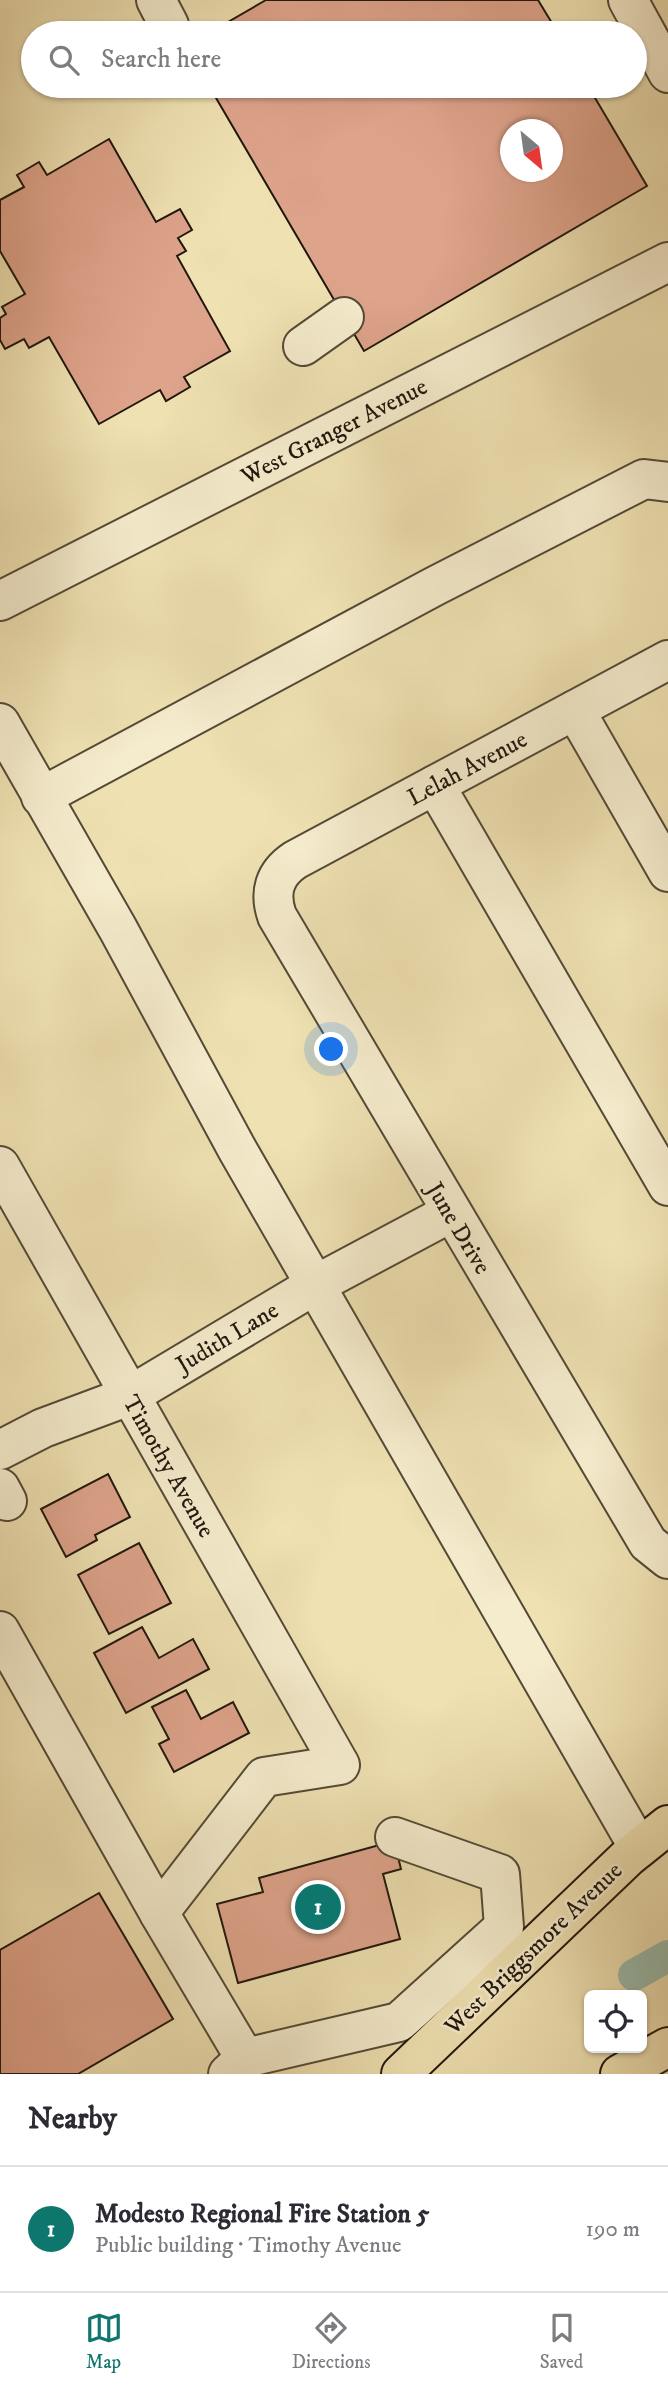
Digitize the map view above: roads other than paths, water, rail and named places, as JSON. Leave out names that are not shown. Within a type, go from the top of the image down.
[{"type":"main road","name":"West Briggsmore Avenue","points":[[401,2074],[639,1848],[668,1825]]},
{"type":"main road","points":[[620,2074],[668,2047]]},
{"type":"street","points":[[628,0],[641,21]]},
{"type":"street","points":[[647,31],[665,61]]},
{"type":"street","name":"West Granger Avenue","points":[[0,601],[668,262]]},
{"type":"street","points":[[303,346],[344,317]]},
{"type":"street","points":[[41,797],[435,586],[644,479],[664,479],[668,482]]},
{"type":"street","name":"Lelah Avenue","points":[[274,885],[284,867],[295,860],[668,660]]},
{"type":"street","points":[[575,710],[668,873]]},
{"type":"street","points":[[0,723],[315,1285],[639,1848]]},
{"type":"street","points":[[435,785],[668,1186]]},
{"type":"street","name":"June Drive","points":[[274,885],[272,895],[277,916],[450,1213],[648,1543],[668,1559]]},
{"type":"street","name":"Timothy Avenue","points":[[0,1167],[340,1765],[264,1777],[159,1913]]},
{"type":"street","name":"Judith Lane","points":[[0,1450],[43,1428],[129,1396],[315,1285],[450,1213]]},
{"type":"street","points":[[0,1631],[159,1913],[236,2066],[399,2022],[504,1927],[500,1874],[395,1836]]},
{"type":"waterway","points":[[634,1975],[668,1956]]},
{"type":"place","name":"Modesto Regional Fire Station 5","points":[[318,1907]]}]
